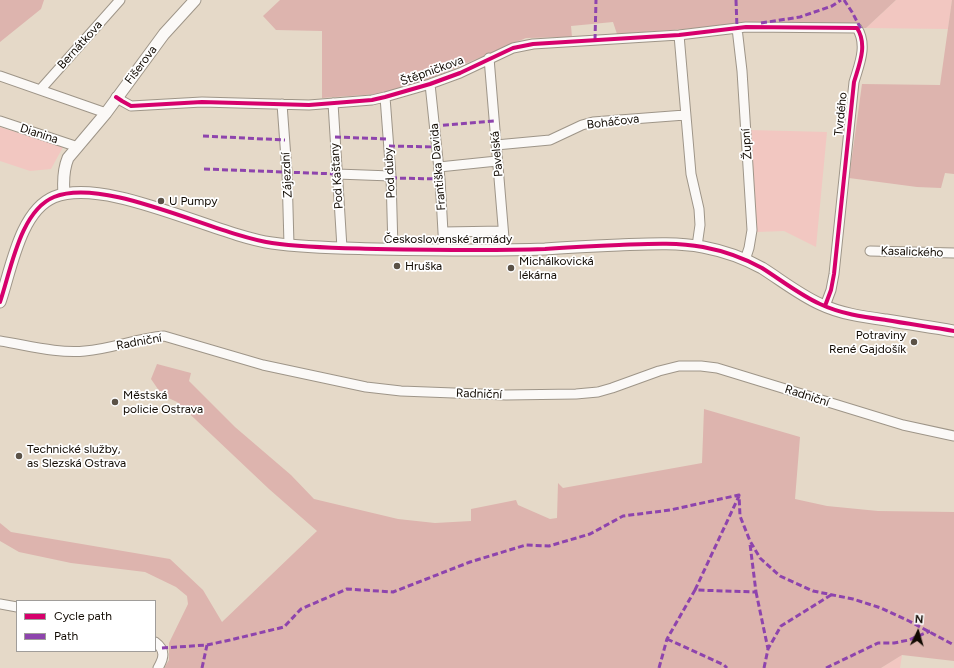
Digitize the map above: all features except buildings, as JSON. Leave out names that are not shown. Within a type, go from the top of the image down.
[{"type":"street","name":"Bernátkova","points":[[40,90],[120,0]]},
{"type":"street","name":"Fišerova","points":[[64,194],[63,175],[68,158],[106,113],[116,97],[164,34],[195,0]]},
{"type":"street","name":"Štěpničkova","points":[[116,97],[131,106],[202,102],[282,104],[332,103],[385,97],[430,84],[460,73],[513,48],[532,44],[679,35],[753,27]]},
{"type":"street","name":"Tvrdého","points":[[753,27],[858,28],[860,33],[862,55],[854,82],[834,274],[831,290],[825,306]]},
{"type":"street","name":"Župní","points":[[737,28],[742,71],[752,230],[745,260]]},
{"type":"street","points":[[679,35],[691,174],[699,209],[700,225],[697,246]]},
{"type":"street","name":"Pavelská","points":[[489,58],[505,250]]},
{"type":"street","points":[[0,76],[106,113]]},
{"type":"street","name":"Františka Davida","points":[[430,84],[439,167],[444,250]]},
{"type":"street","name":"Pod duby","points":[[385,97],[391,176],[393,249]]},
{"type":"street","name":"Pod Kaštany","points":[[332,103],[342,248]]},
{"type":"street","name":"Zájezdní","points":[[282,104],[287,172],[289,245]]},
{"type":"street","name":"Boháčova","points":[[496,145],[550,140],[582,125],[593,122],[685,115]]},
{"type":"street","name":"Dianina","points":[[0,121],[78,147]]},
{"type":"street","points":[[439,167],[497,161]]},
{"type":"street","points":[[337,174],[391,176]]},
{"type":"street","name":"Československé armády","points":[[0,302],[27,223],[43,204],[52,198],[64,194],[89,192],[120,198],[151,207],[242,237],[289,245],[342,248],[444,250],[505,250],[655,244],[697,246],[724,252],[745,260],[825,306],[858,316],[954,331]]},
{"type":"street","points":[[443,232],[503,231]]},
{"type":"street","name":"Kasalického","points":[[870,251],[954,253]]},
{"type":"street","name":"Radniční","points":[[0,341],[64,350],[83,351],[164,336],[263,365],[366,387],[414,391],[506,395],[576,394],[598,392],[659,371],[679,366],[701,366],[717,368],[903,425],[954,436]]},
{"type":"street","points":[[0,604],[16,607]]},
{"type":"street","points":[[158,645],[163,652],[163,657],[158,668]]},
{"type":"shaded area","points":[[0,0],[44,0],[41,9],[0,42]]},
{"type":"shaded area","points":[[280,0],[896,0],[866,28],[739,25],[617,34],[613,22],[571,26],[572,37],[526,38],[392,93],[322,98],[322,31],[276,30],[263,16]]},
{"type":"shaded area","points":[[896,0],[952,0],[948,29],[866,28]]},
{"type":"shaded area","points":[[952,0],[954,0],[954,174],[945,173],[941,188],[917,187],[849,178],[862,84],[940,85]]},
{"type":"shaded area","points":[[0,127],[63,147],[51,169],[30,171],[0,161]]},
{"type":"shaded area","points":[[750,130],[827,132],[816,247],[784,231],[757,232]]},
{"type":"shaded area","points":[[157,364],[191,373],[189,381],[235,427],[291,475],[314,499],[398,519],[435,523],[471,521],[471,509],[516,500],[518,505],[550,519],[557,518],[558,483],[563,488],[702,463],[704,409],[800,437],[795,499],[827,506],[878,511],[954,512],[954,661],[902,655],[881,668],[164,668],[169,660],[169,643],[188,604],[187,596],[176,587],[145,572],[71,563],[19,552],[0,541],[0,523],[11,532],[170,559],[203,590],[222,622],[317,531],[269,489],[177,402],[162,395],[151,379]]},
{"type":"shaded area","points":[[902,655],[900,668],[881,668]]},
{"type":"marked path","points":[[595,40],[596,0]]},
{"type":"marked path","points":[[736,0],[737,28]]},
{"type":"marked path","points":[[761,23],[800,17],[832,6],[841,0]]},
{"type":"marked path","points":[[844,0],[861,29]]},
{"type":"marked path","points":[[434,126],[494,121]]},
{"type":"marked path","points":[[203,136],[285,140]]},
{"type":"marked path","points":[[335,137],[388,139]]},
{"type":"marked path","points":[[389,146],[437,147]]},
{"type":"marked path","points":[[204,169],[337,174]]},
{"type":"marked path","points":[[391,178],[440,179]]},
{"type":"marked path","points":[[162,648],[207,645],[284,627],[301,609],[347,589],[393,592],[470,562],[526,545],[549,546],[590,534],[623,516],[670,510],[739,495],[740,516],[750,541],[760,558],[780,576],[813,591],[853,599],[881,608],[954,645]]},
{"type":"marked path","points":[[695,590],[739,496]]},
{"type":"marked path","points":[[659,668],[667,639],[695,590],[756,592],[750,544]]},
{"type":"marked path","points":[[756,592],[768,649]]},
{"type":"marked path","points":[[764,668],[768,649],[781,626],[831,595]]},
{"type":"marked path","points":[[826,668],[878,643],[894,643],[909,640],[930,631]]},
{"type":"marked path","points":[[667,639],[724,665],[727,668]]},
{"type":"marked path","points":[[202,668],[207,645]]},
{"type":"cycle path","points":[[116,97],[131,106],[202,102],[309,105],[372,100],[430,84],[460,73],[513,48],[533,44],[679,35],[746,27],[857,28],[862,41],[862,55],[854,82],[834,274],[831,290],[825,306]]},
{"type":"cycle path","points":[[0,302],[18,243],[33,215],[42,204],[54,197],[76,193],[102,194],[131,200],[248,238],[298,246],[324,248],[461,250],[545,249],[650,244],[682,244],[703,247],[734,255],[755,264],[805,296],[820,304],[844,313],[954,331]]},
{"type":"place","name":"U Pumpy","points":[[161,201]]},
{"type":"place","name":"Hruška","points":[[397,266]]},
{"type":"place","name":"Michálkovická lékárna","points":[[511,268]]},
{"type":"place","name":"Potraviny René Gajdošík","points":[[914,342]]},
{"type":"place","name":"Městská policie Ostrava","points":[[115,402]]},
{"type":"place","name":"Technické služby, as Slezská Ostrava","points":[[19,456]]}]
